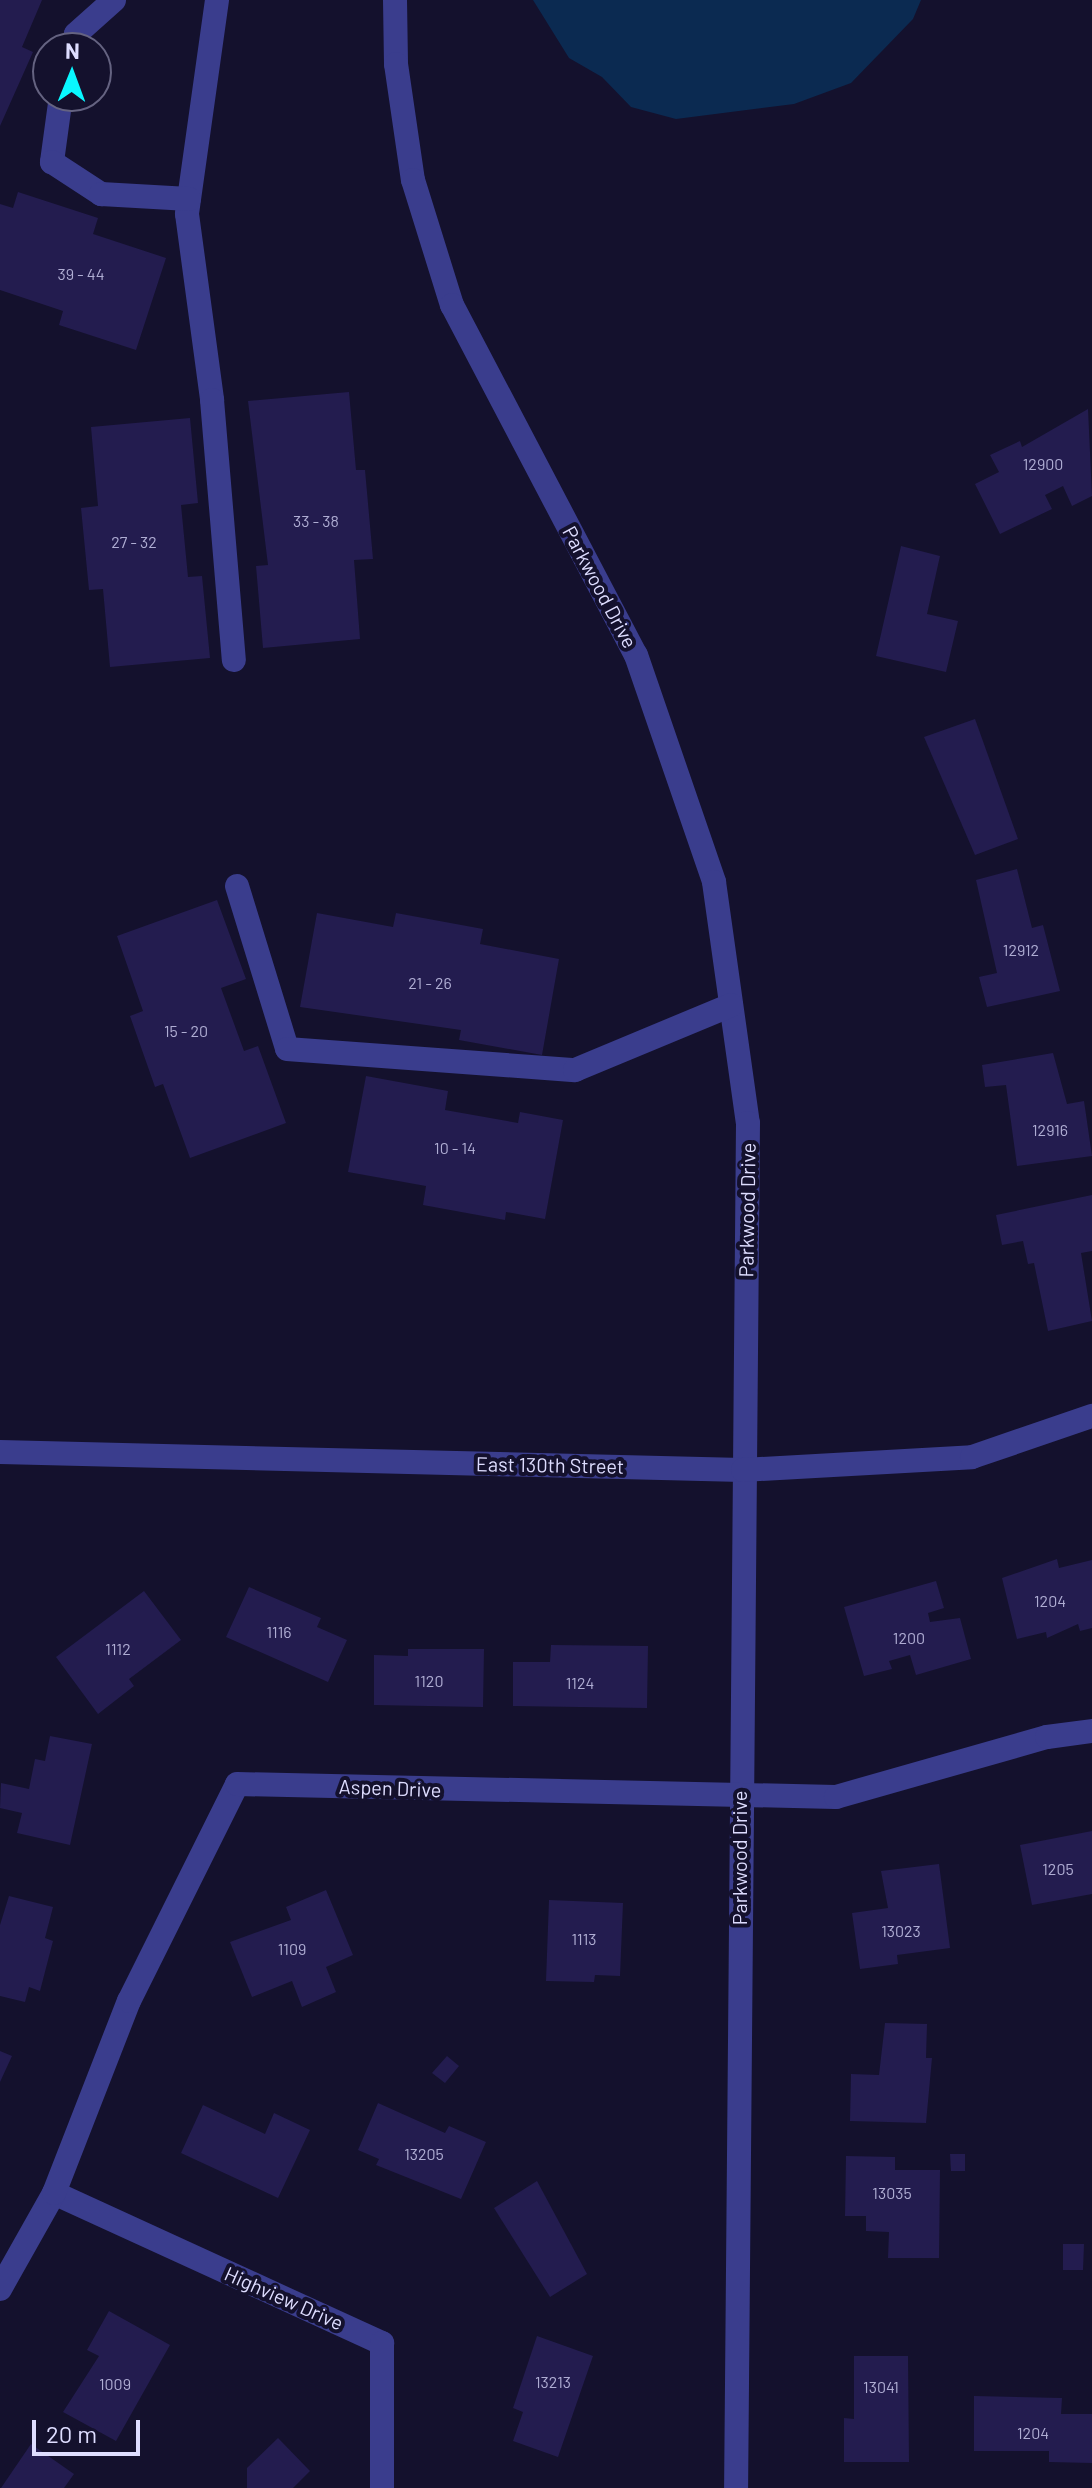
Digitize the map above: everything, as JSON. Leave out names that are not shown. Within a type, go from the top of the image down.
[{"type":"street","points":[[78,32],[114,0]]},
{"type":"street","points":[[217,0],[189,199],[234,660]]},
{"type":"street","name":"Parkwood Drive","points":[[395,0],[396,64],[413,180],[452,305],[636,655],[714,882],[748,1123],[739,1799],[736,2488]]},
{"type":"street","points":[[59,112],[52,162],[101,194],[189,199]]},
{"type":"street","points":[[237,886],[287,1049],[575,1070],[731,1005]]},
{"type":"street","name":"East 130th Street","points":[[0,1452],[743,1470],[972,1457],[1092,1416]]},
{"type":"street","name":"Aspen Drive","points":[[0,2289],[54,2193],[129,2001],[237,1784],[739,1799],[836,1797],[1047,1737],[1092,1731]]},
{"type":"street","name":"Highview Drive","points":[[54,2193],[382,2343],[382,2488]]},
{"type":"water","points":[[533,0],[921,0],[913,19],[851,83],[794,104],[676,119],[631,107],[602,77],[569,58]]},
{"type":"building","points":[[0,0],[42,0],[22,47],[32,54],[0,126]]},
{"type":"building","points":[[18,192],[98,218],[93,234],[166,258],[136,350],[59,325],[63,311],[0,290],[0,204],[13,208]]},
{"type":"building","points":[[349,392],[356,470],[365,470],[373,559],[354,560],[360,639],[263,648],[256,566],[268,565],[248,401]]},
{"type":"building","points":[[1088,409],[1092,496],[1072,506],[1063,486],[1045,495],[1052,509],[1000,534],[975,484],[999,472],[990,455],[1020,441],[1022,447]]},
{"type":"building","points":[[190,418],[198,503],[181,505],[188,577],[202,576],[210,658],[110,667],[103,589],[89,590],[81,508],[98,506],[91,427]]},
{"type":"building","points":[[901,546],[940,556],[927,614],[958,621],[946,672],[876,656]]},
{"type":"building","points":[[975,719],[1018,839],[975,855],[924,737]]},
{"type":"building","points":[[1017,869],[1032,928],[1043,925],[1060,991],[987,1007],[979,977],[997,973],[976,880]]},
{"type":"building","points":[[217,900],[246,979],[221,988],[244,1051],[258,1046],[286,1123],[190,1158],[163,1084],[155,1087],[130,1016],[143,1011],[117,936]]},
{"type":"building","points":[[317,913],[393,927],[396,913],[483,929],[480,944],[559,959],[542,1055],[459,1040],[461,1030],[300,1007]]},
{"type":"building","points":[[1053,1053],[1067,1104],[1084,1101],[1092,1156],[1017,1166],[1006,1085],[985,1087],[982,1065]]},
{"type":"building","points":[[366,1076],[448,1091],[445,1110],[518,1123],[520,1112],[563,1120],[545,1219],[506,1212],[505,1220],[423,1205],[426,1186],[348,1172]]},
{"type":"building","points":[[1092,1195],[1092,1251],[1081,1253],[1092,1321],[1048,1331],[1034,1263],[1028,1264],[1023,1241],[1002,1245],[996,1215]]},
{"type":"building","points":[[1057,1559],[1059,1568],[1092,1560],[1092,1628],[1080,1631],[1078,1624],[1047,1638],[1046,1632],[1017,1639],[1002,1578]]},
{"type":"building","points":[[936,1581],[944,1608],[928,1613],[930,1622],[960,1618],[971,1659],[916,1675],[910,1655],[889,1661],[892,1669],[864,1676],[844,1607]]},
{"type":"building","points":[[249,1587],[321,1618],[317,1627],[347,1640],[328,1682],[226,1637]]},
{"type":"building","points":[[144,1591],[181,1640],[129,1679],[134,1686],[98,1714],[56,1657]]},
{"type":"building","points":[[551,1645],[648,1646],[647,1708],[513,1706],[513,1662],[550,1662]]},
{"type":"building","points":[[408,1649],[484,1649],[483,1707],[374,1705],[374,1655],[408,1656]]},
{"type":"building","points":[[50,1736],[92,1744],[70,1845],[17,1833],[22,1813],[0,1808],[1,1783],[29,1789],[35,1759],[45,1761]]},
{"type":"building","points":[[1092,1831],[1092,1894],[1032,1905],[1020,1845]]},
{"type":"building","points":[[939,1864],[950,1948],[897,1955],[898,1964],[860,1969],[852,1913],[888,1908],[881,1871]]},
{"type":"building","points":[[326,1890],[353,1955],[326,1967],[336,1992],[302,2007],[292,1981],[252,1997],[230,1942],[291,1920],[286,1907]]},
{"type":"building","points":[[9,1896],[53,1907],[45,1938],[53,1941],[40,1991],[29,1987],[25,2002],[0,1996],[0,1925]]},
{"type":"building","points":[[549,1900],[623,1903],[620,1976],[595,1975],[594,1982],[546,1981]]},
{"type":"building","points":[[885,2023],[927,2024],[926,2058],[932,2058],[926,2123],[850,2121],[851,2074],[879,2075]]},
{"type":"building","points":[[0,2051],[12,2056],[0,2082]]},
{"type":"building","points":[[447,2056],[459,2066],[445,2083],[432,2073]]},
{"type":"building","points":[[378,2103],[445,2133],[449,2126],[486,2142],[461,2199],[376,2165],[379,2159],[358,2150]]},
{"type":"building","points":[[203,2105],[265,2134],[274,2113],[310,2130],[278,2198],[181,2153]]},
{"type":"building","points":[[950,2154],[965,2154],[965,2171],[951,2171]]},
{"type":"building","points":[[846,2156],[895,2157],[895,2170],[940,2170],[939,2258],[888,2258],[889,2232],[866,2231],[866,2216],[845,2216]]},
{"type":"building","points":[[537,2181],[587,2274],[550,2297],[494,2208]]},
{"type":"building","points":[[1063,2244],[1084,2244],[1083,2270],[1063,2270]]},
{"type":"building","points":[[109,2311],[170,2345],[116,2441],[63,2412],[99,2356],[87,2350]]},
{"type":"building","points":[[537,2336],[593,2356],[558,2457],[513,2441],[523,2412],[513,2408]]},
{"type":"building","points":[[854,2356],[908,2356],[909,2462],[844,2462],[844,2418],[854,2419]]},
{"type":"building","points":[[974,2396],[1062,2398],[1061,2414],[1092,2414],[1092,2463],[1049,2462],[1049,2451],[974,2451]]},
{"type":"building","points":[[278,2438],[310,2471],[293,2488],[247,2488],[247,2468]]},
{"type":"building","points":[[31,2444],[74,2474],[64,2488],[1,2488]]}]
